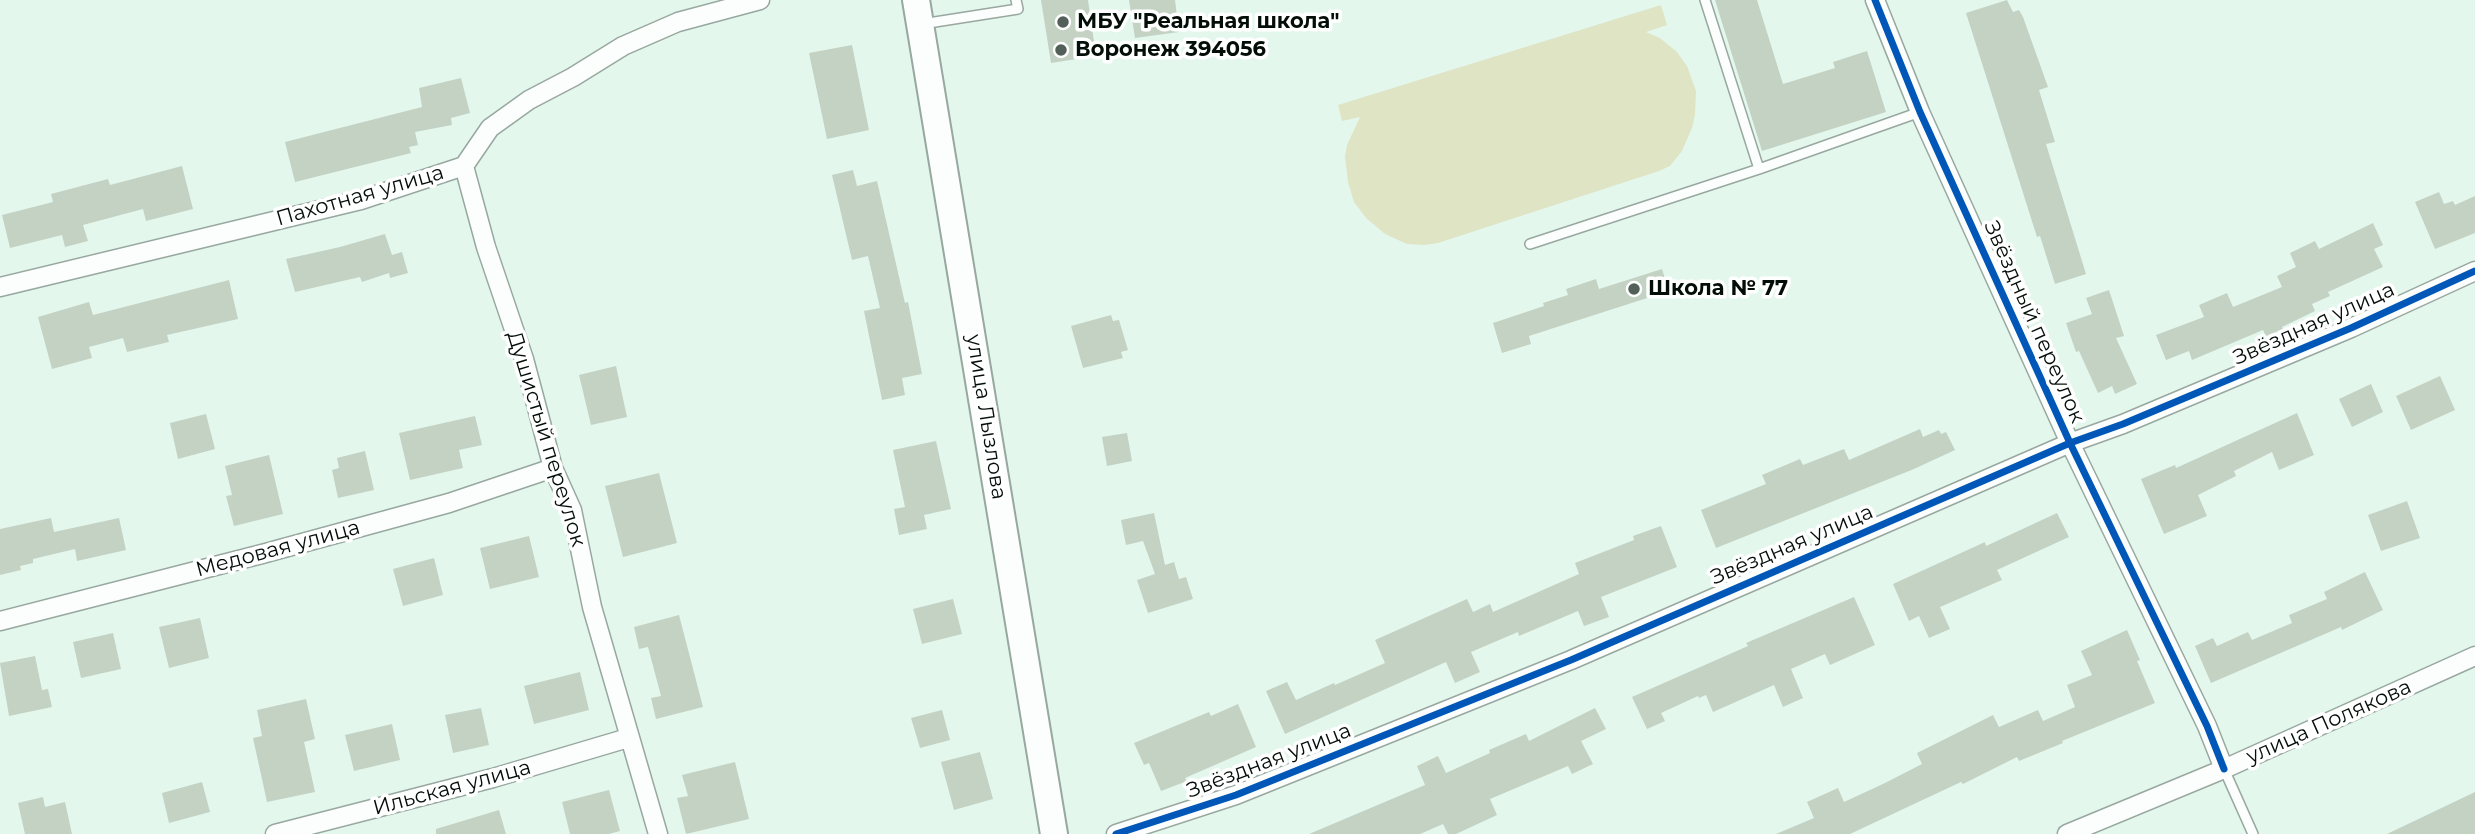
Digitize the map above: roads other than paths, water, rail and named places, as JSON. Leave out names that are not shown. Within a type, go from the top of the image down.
[{"type":"main road","name":"улица Лызлова","points":[[918,12],[1054,834]]},
{"type":"street","name":"Пахотная улица","points":[[0,287],[360,200],[464,166],[490,128],[529,100],[623,46],[678,22],[760,0]]},
{"type":"street","name":"Звёздный переулок","points":[[1875,0],[1920,112],[2070,443],[2207,726],[2224,769]]},
{"type":"street","name":"Душистый переулок","points":[[464,166],[486,247],[524,359],[553,468],[572,510],[592,607],[658,834]]},
{"type":"street","name":"Звёздная улица","points":[[1116,834],[1236,795],[1571,660],[2070,443],[2123,424],[2351,328],[2475,271]]},
{"type":"street","name":"Медовая улица","points":[[0,621],[449,503],[553,468]]},
{"type":"street","name":"улица Полякова","points":[[2067,834],[2224,769],[2475,656]]},
{"type":"street","name":"Ильская улица","points":[[275,834],[493,778],[628,738]]},
{"type":"lane","points":[[918,12],[1018,9],[1016,0]]},
{"type":"lane","points":[[1705,0],[1759,169]]},
{"type":"lane","points":[[1530,244],[1759,169],[1920,112]]},
{"type":"lane","points":[[2224,769],[2253,834]]},
{"type":"place","name":"МБУ \"Реальная школа\"","points":[[1063,22]]},
{"type":"place","name":"Воронеж 394056","points":[[1061,50]]},
{"type":"place","name":"Школа № 77","points":[[1634,289]]}]
